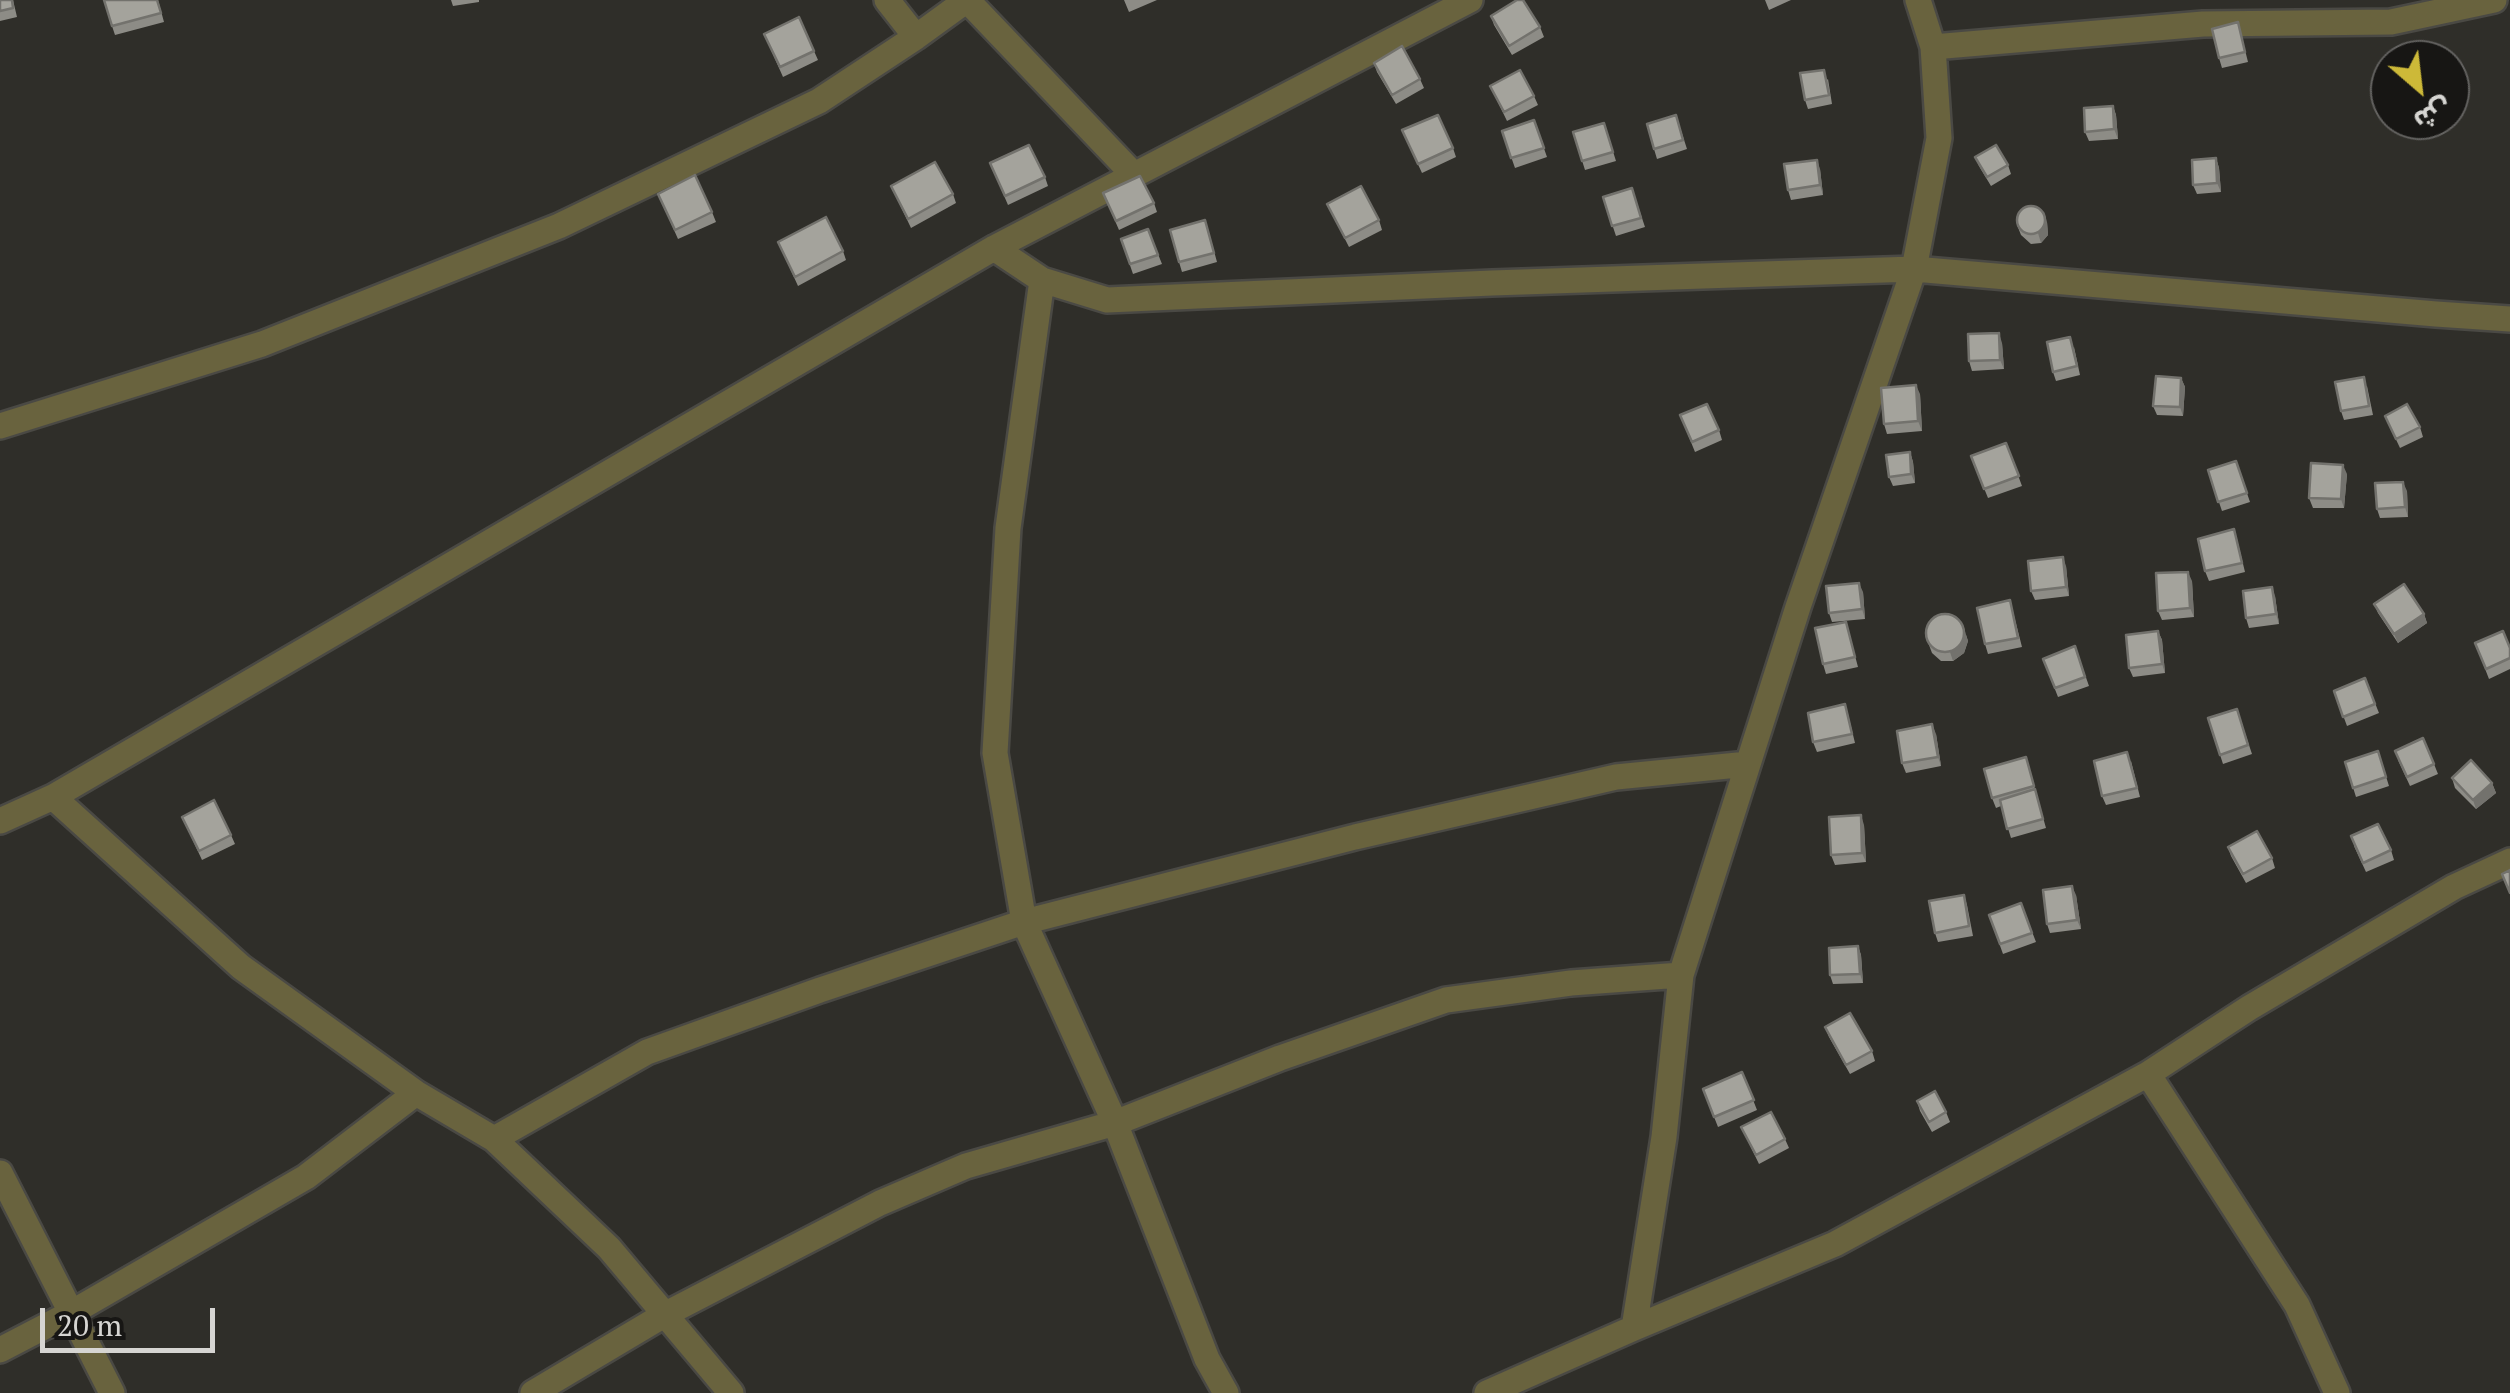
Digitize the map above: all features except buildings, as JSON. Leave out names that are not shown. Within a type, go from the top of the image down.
[{"type":"street","points":[[887,0],[916,37]]},
{"type":"street","points":[[0,426],[262,344],[559,226],[819,101],[967,0],[1134,175]]},
{"type":"street","points":[[0,821],[53,797],[994,248],[1470,0]]},
{"type":"street","points":[[1634,1328],[1664,1138],[1681,975],[1798,607],[1914,269],[1939,138],[1933,47],[1918,0]]},
{"type":"street","points":[[1933,47],[2202,24],[2391,22],[2494,0]]},
{"type":"street","points":[[994,248],[1042,280],[1107,300],[1914,269],[2510,318]]},
{"type":"street","points":[[1042,280],[1008,528],[994,752],[1024,922],[1115,1123],[1206,1358],[1226,1393]]},
{"type":"street","points":[[494,1139],[647,1052],[1024,922],[1355,837],[1616,776],[1748,764]]},
{"type":"street","points":[[53,797],[240,967],[416,1093],[494,1139],[608,1248],[731,1393]]},
{"type":"street","points":[[1487,1393],[1835,1244],[2148,1074],[2249,1008],[2454,886],[2510,862]]},
{"type":"street","points":[[533,1393],[664,1314],[880,1203],[966,1166],[1115,1123],[1280,1058],[1446,1000],[1571,983],[1681,975]]},
{"type":"street","points":[[2148,1074],[2296,1305],[2337,1393]]},
{"type":"street","points":[[0,1350],[306,1177],[416,1093]]},
{"type":"street","points":[[0,1173],[112,1393]]}]
